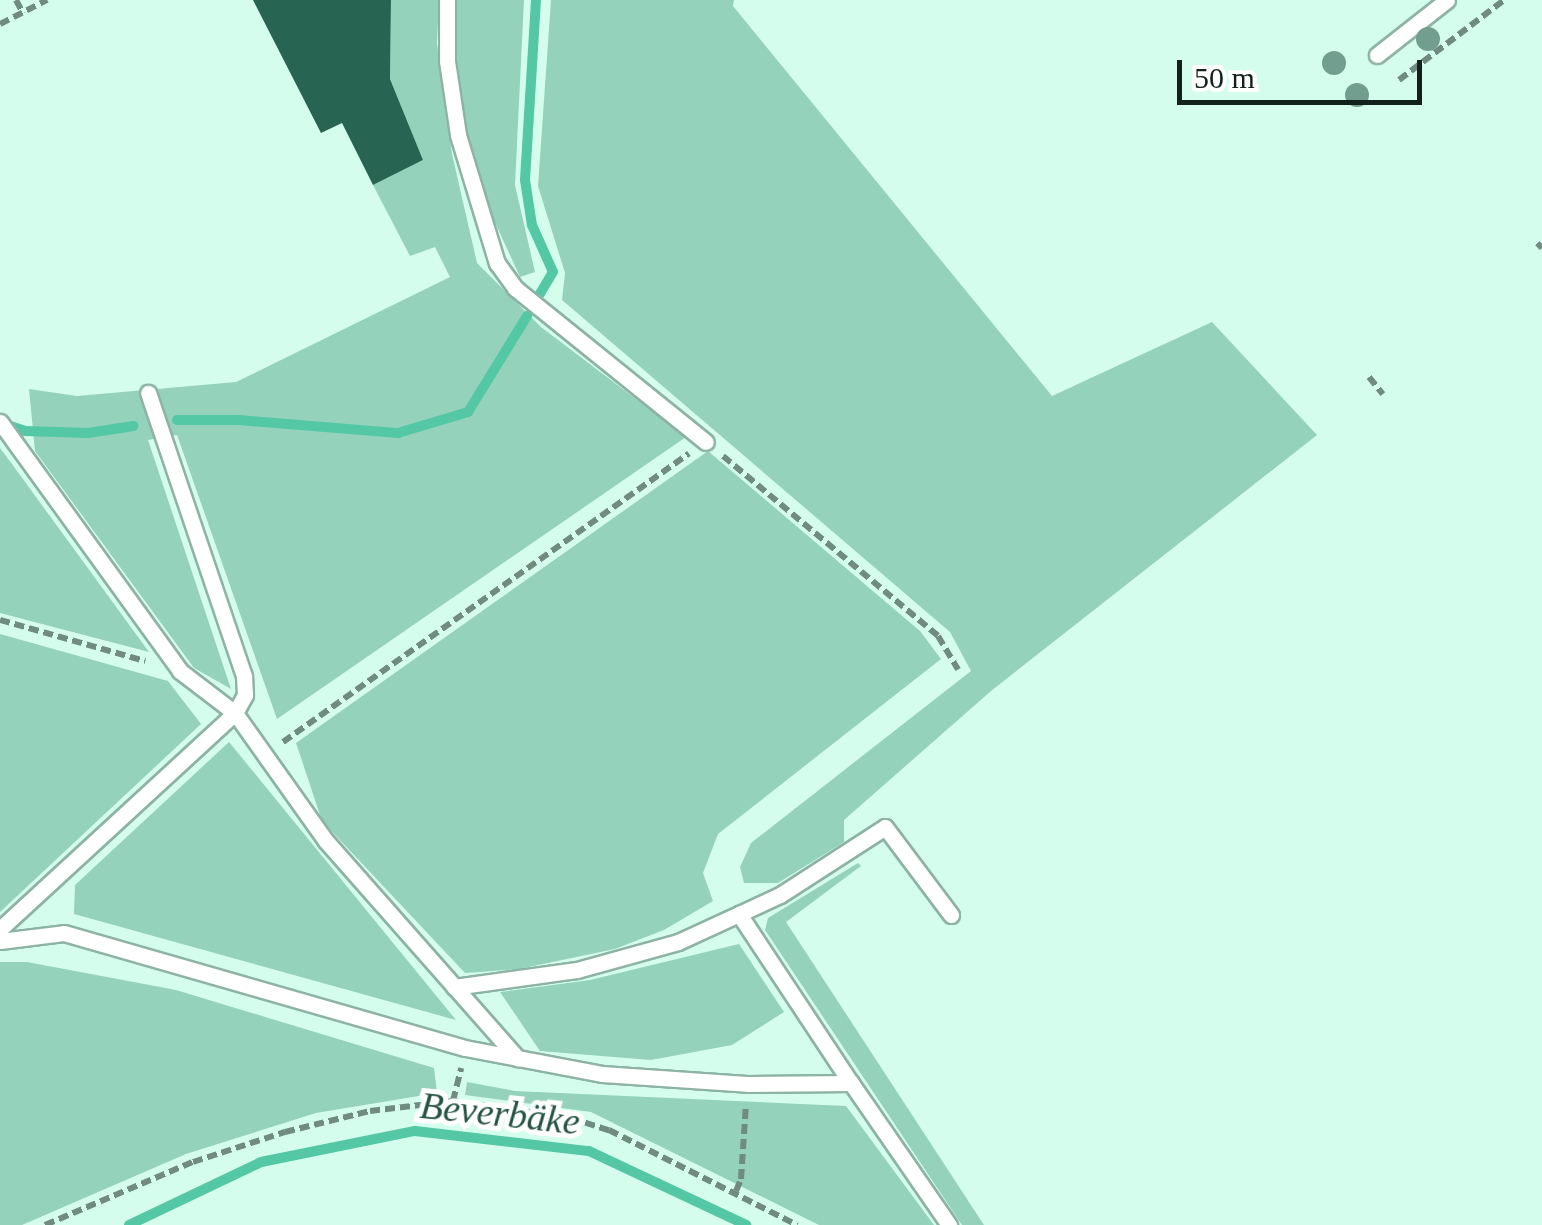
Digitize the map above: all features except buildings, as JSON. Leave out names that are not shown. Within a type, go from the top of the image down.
[{"type":"lane","points":[[447,0],[447,61],[455,116],[471,185],[498,263],[515,288],[706,442]]},
{"type":"lane","points":[[1377,55],[1446,0]]},
{"type":"lane","points":[[0,929],[235,713],[245,694],[244,676],[148,393]]},
{"type":"lane","points":[[0,422],[180,671],[235,713],[326,842],[518,1059]]},
{"type":"lane","points":[[454,987],[577,970],[678,942],[780,896],[884,827],[952,915]]},
{"type":"lane","points":[[738,914],[948,1225]]},
{"type":"lane","points":[[0,941],[64,933],[465,1048],[602,1074],[747,1084],[851,1083]]},
{"type":"path","points":[[16,0],[22,12]]},
{"type":"path","points":[[0,24],[48,0]]},
{"type":"path","points":[[1399,80],[1504,0]]},
{"type":"path","points":[[1369,376],[1383,394]]},
{"type":"path","points":[[264,756],[706,442],[938,636],[958,669]]},
{"type":"path","points":[[0,620],[180,671]]},
{"type":"path","points":[[736,1192],[741,1179],[747,1084]]},
{"type":"path","points":[[46,1225],[192,1162],[254,1142],[370,1111],[453,1100],[571,1118],[609,1130],[797,1225]]},
{"type":"green space","points":[[391,0],[439,0],[437,43],[452,154],[477,263],[541,327],[686,437],[277,719],[177,435],[148,440],[231,689],[194,668],[35,451],[29,389],[77,396],[236,382],[450,277],[435,247],[410,256],[373,185],[423,160],[390,79]]},
{"type":"green space","points":[[454,0],[524,0],[515,185],[535,272],[520,277],[487,205],[463,132],[453,38]]},
{"type":"green space","points":[[551,0],[734,0],[733,6],[1052,396],[1212,322],[1317,435],[991,691],[844,820],[844,842],[778,883],[744,883],[740,867],[751,843],[971,671],[950,632],[562,300],[565,273],[538,186]]},
{"type":"green space","points":[[0,448],[12,464],[149,652],[0,613]]},
{"type":"green space","points":[[708,451],[920,631],[941,659],[718,834],[703,873],[713,901],[664,930],[615,949],[519,969],[465,973],[322,821],[296,743]]},
{"type":"green space","points":[[0,634],[168,681],[201,724],[0,912]]},
{"type":"green space","points":[[229,742],[456,1020],[74,914],[75,885]]},
{"type":"green space","points":[[858,863],[861,866],[786,922],[984,1225],[962,1225],[765,930],[768,918]]},
{"type":"green space","points":[[739,944],[784,1012],[732,1045],[651,1060],[540,1051],[500,992],[590,980]]},
{"type":"green space","points":[[0,962],[27,962],[176,990],[434,1068],[437,1093],[316,1113],[186,1154],[22,1225],[0,1225]]},
{"type":"green space","points":[[467,1082],[515,1091],[846,1106],[934,1225],[819,1225],[591,1112],[465,1095]]},
{"type":"waterway","points":[[536,0],[525,180],[532,225],[553,272],[540,294]]},
{"type":"waterway","points":[[177,420],[239,420],[398,433],[468,412],[527,316]]},
{"type":"waterway","points":[[1,423],[25,431],[88,433],[133,426]]},
{"type":"waterway","name":"Beverbäke","points":[[129,1225],[261,1162],[415,1131],[589,1151],[746,1225]]}]
